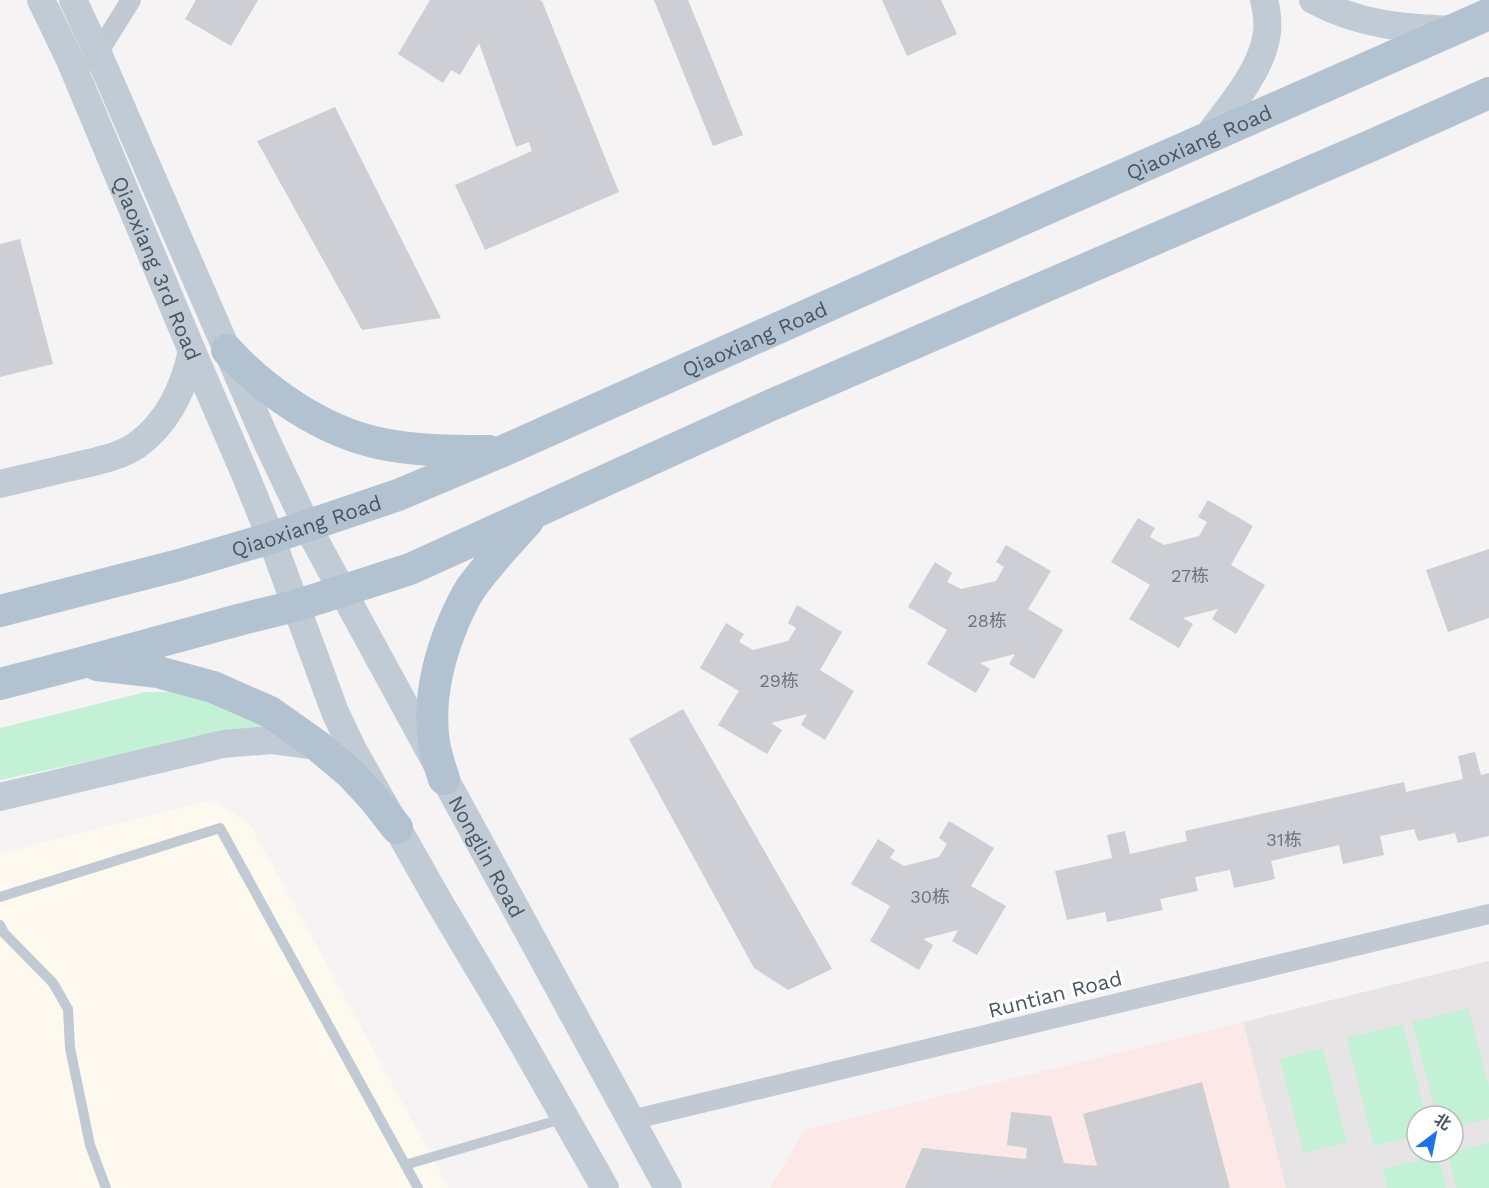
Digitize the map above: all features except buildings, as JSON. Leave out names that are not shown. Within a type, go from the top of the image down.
[{"type":"main road","name":"Qiaoxiang 3rd Road","points":[[41,0],[80,84],[271,538]]},
{"type":"main road","name":"Qiaoxiang 3rd Road","points":[[73,0],[267,442],[307,526]]},
{"type":"main road","points":[[1206,139],[1261,57],[1267,36],[1264,0]]},
{"type":"main road","points":[[1313,0],[1359,20],[1391,26],[1454,30]]},
{"type":"main road","name":"Qiaoxiang Road","points":[[9,604],[179,565],[271,538],[398,495],[1489,14]]},
{"type":"main road","points":[[0,684],[295,606],[410,569],[769,406],[1489,93]]},
{"type":"main road","points":[[227,350],[243,368],[279,397],[303,412],[353,435],[378,443],[417,448],[456,451],[504,450]]},
{"type":"main road","points":[[0,484],[114,457],[136,445],[154,430],[176,400],[187,373],[192,351]]},
{"type":"main road","points":[[444,779],[434,744],[433,715],[435,682],[448,636],[469,590],[495,557],[538,511]]},
{"type":"main road","name":"Nonglin Road","points":[[307,526],[668,1188]]},
{"type":"main road","points":[[271,538],[335,712],[353,750],[604,1188]]},
{"type":"main road","points":[[81,663],[158,672],[213,687],[270,712],[318,746],[350,773],[397,828]]},
{"type":"main road","points":[[0,797],[224,744],[272,740],[318,746]]},
{"type":"street","points":[[80,84],[131,0]]},
{"type":"street","name":"Runtian Road","points":[[631,1120],[1489,914]]},
{"type":"lane","points":[[0,897],[220,828],[418,1188]]},
{"type":"lane","points":[[0,925],[4,933],[53,982],[68,1009],[70,1048],[90,1144],[106,1188]]},
{"type":"lane","points":[[405,1165],[565,1118]]},
{"type":"shaded area","points":[[210,800],[249,822],[449,1188],[0,1188],[0,854]]},
{"type":"shaded area","points":[[1489,961],[1489,1188],[1286,1188],[1243,1022]]},
{"type":"shaded area","points":[[1243,1022],[1286,1188],[770,1188],[805,1130]]},
{"type":"green space","points":[[146,692],[197,692],[263,721],[269,733],[203,737],[0,780],[0,728]]},
{"type":"green space","points":[[1468,1008],[1489,1088],[1489,1118],[1465,1124],[1465,1104],[1434,1104],[1412,1022]]},
{"type":"green space","points":[[1403,1024],[1423,1104],[1405,1104],[1405,1139],[1374,1146],[1347,1038]]},
{"type":"green space","points":[[1323,1048],[1347,1142],[1304,1153],[1280,1059]]},
{"type":"green space","points":[[1489,1143],[1489,1188],[1457,1188],[1451,1164],[1465,1164],[1465,1149]]},
{"type":"green space","points":[[1405,1163],[1440,1164],[1447,1188],[1387,1188],[1383,1169]]}]
